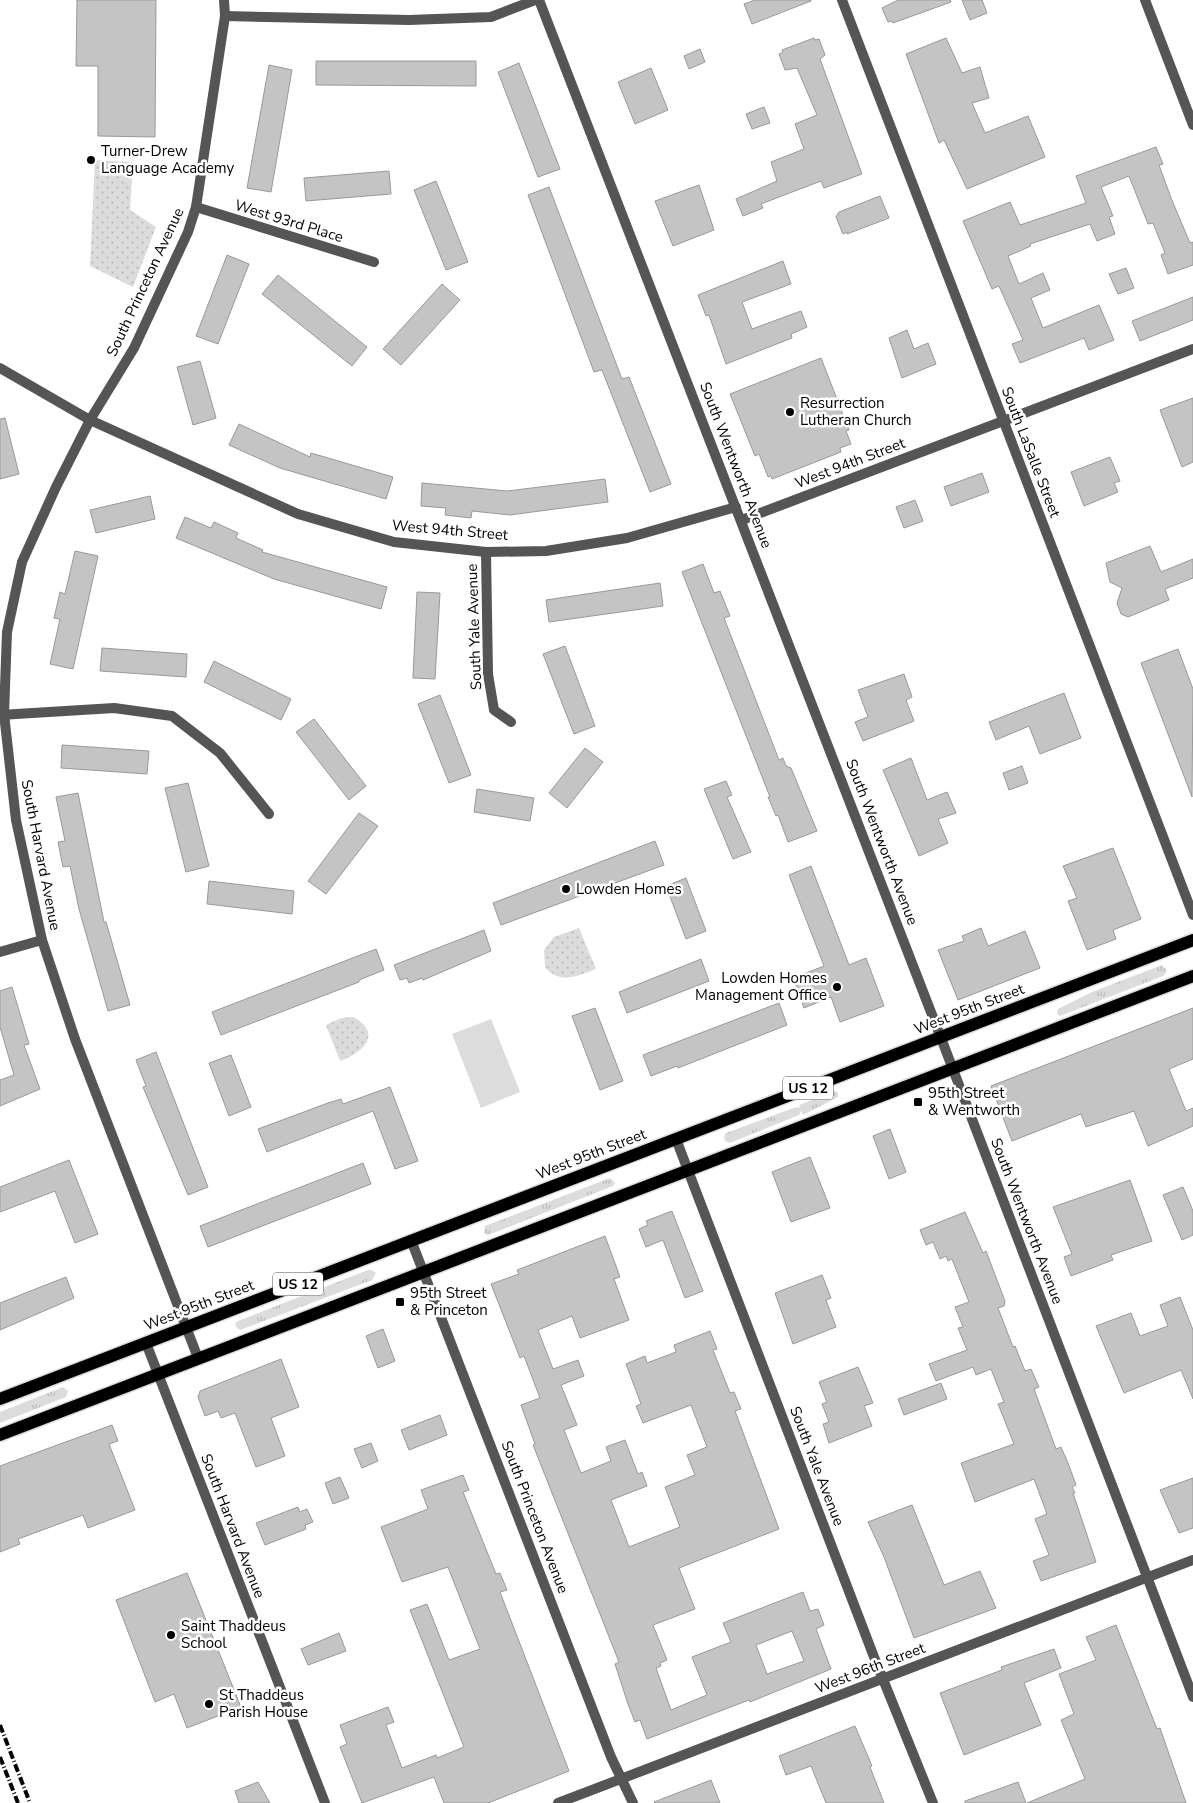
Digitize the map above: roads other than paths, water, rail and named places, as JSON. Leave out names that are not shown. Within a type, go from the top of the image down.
[{"type":"main road","name":"West 95th Street","points":[[0,1399],[1193,940]]},
{"type":"main road","name":"US 12","points":[[0,1435],[1193,976]]},
{"type":"street","name":"South Princeton Avenue","points":[[90,420],[134,348],[188,232],[196,207],[225,16],[224,0]]},
{"type":"street","points":[[225,16],[409,20],[491,17],[537,0]]},
{"type":"street","name":"South Wentworth Avenue","points":[[537,0],[742,520],[1193,1697]]},
{"type":"street","name":"South LaSalle Street","points":[[842,0],[1193,915]]},
{"type":"street","points":[[1144,0],[1193,125]]},
{"type":"street","name":"West 93rd Place","points":[[196,207],[374,262]]},
{"type":"street","name":"West 94th Street","points":[[742,520],[1193,349]]},
{"type":"street","points":[[0,368],[90,420]]},
{"type":"street","name":"West 94th Street","points":[[90,420],[298,514],[394,542],[486,552],[546,551],[626,538],[736,507]]},
{"type":"street","name":"South Harvard Avenue","points":[[90,420],[56,487],[22,562],[7,632],[2,714],[16,820],[42,940],[75,1039],[198,1358]]},
{"type":"street","name":"South Yale Avenue","points":[[486,552],[488,674],[494,710],[511,722]]},
{"type":"street","points":[[2,714],[114,708],[172,716],[220,753],[269,814]]},
{"type":"street","points":[[0,952],[42,940]]},
{"type":"street","name":"South Yale Avenue","points":[[676,1139],[883,1679],[933,1803]]},
{"type":"street","name":"South Princeton Avenue","points":[[411,1240],[633,1803]]},
{"type":"street","name":"South Harvard Avenue","points":[[146,1343],[326,1803]]},
{"type":"street","name":"West 96th Street","points":[[558,1803],[1193,1560]]},
{"type":"railway","points":[[0,1725],[30,1803]]},
{"type":"railway","points":[[0,1757],[18,1803]]},
{"type":"place","name":"Turner-Drew Language Academy","points":[[91,160]]},
{"type":"place","name":"Resurrection Lutheran Church","points":[[790,412]]},
{"type":"place","name":"Lowden Homes","points":[[566,889]]},
{"type":"place","name":"Lowden Homes Management Office","points":[[837,987]]},
{"type":"place","name":"95th Street & Wentworth","points":[[918,1102]]},
{"type":"place","name":"95th Street & Princeton","points":[[400,1302]]},
{"type":"place","name":"Saint Thaddeus School","points":[[171,1635]]},
{"type":"place","name":"St Thaddeus Parish House","points":[[209,1704]]}]
